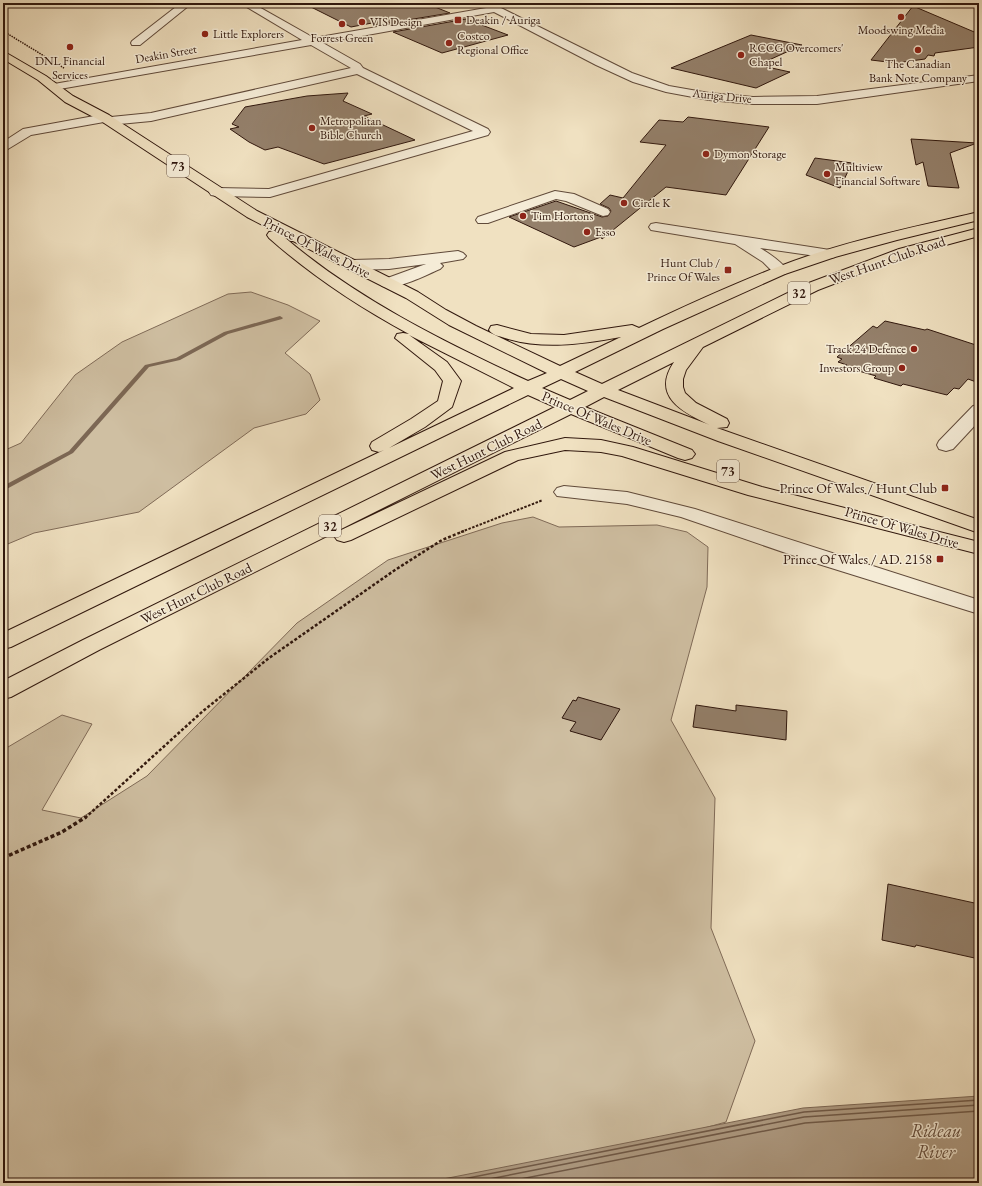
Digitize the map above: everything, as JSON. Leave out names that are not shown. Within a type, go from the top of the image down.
[{"type":"main road","name":"Prince Of Wales Drive","points":[[3,54],[82,107],[107,119],[216,192],[252,214],[412,295],[426,306],[459,324],[561,373],[605,391],[724,437],[979,527]]},
{"type":"main road","name":"Prince Of Wales Drive","points":[[63,71],[73,84],[98,104],[107,119]]},
{"type":"main road","name":"Prince Of Wales Drive","points":[[252,214],[286,246],[338,285],[368,305],[456,353],[528,389],[570,408],[716,466],[868,519],[979,548]]},
{"type":"main road","name":"West Hunt Club Road","points":[[3,642],[657,326],[780,271],[830,254],[901,234],[979,216]]},
{"type":"main road","name":"West Hunt Club Road","points":[[3,691],[91,645],[605,391],[699,342],[841,274],[904,252],[979,232]]},
{"type":"main road","points":[[338,285],[350,288],[364,288],[388,283]]},
{"type":"main road","points":[[412,295],[491,328],[532,340],[550,341],[596,337],[657,326]]},
{"type":"main road","points":[[246,524],[418,423],[446,403],[452,381],[448,374],[441,366],[382,322],[368,305]]},
{"type":"main road","points":[[699,342],[674,379],[673,388],[680,401],[790,460]]},
{"type":"main road","points":[[91,645],[356,530],[512,456],[548,447],[583,444],[626,451],[755,491],[868,519]]},
{"type":"street","points":[[136,43],[187,3]]},
{"type":"street","points":[[216,192],[270,193],[484,132],[358,70],[356,66],[245,3]]},
{"type":"street","name":"Auriga Drive","points":[[484,3],[622,74],[655,85],[716,97],[750,100],[815,100],[846,98],[911,86],[979,78]]},
{"type":"street","name":"Deakin Street","points":[[54,87],[312,40],[496,9]]},
{"type":"street","points":[[3,148],[27,132],[107,119],[151,117],[358,70]]},
{"type":"street","points":[[124,131],[151,117]]},
{"type":"street","points":[[252,214],[270,193]]},
{"type":"street","points":[[483,220],[558,195],[603,212]]},
{"type":"street","points":[[656,227],[830,254]]},
{"type":"street","points":[[736,239],[768,259],[780,271]]},
{"type":"street","points":[[353,265],[389,264],[458,256],[411,276],[388,283]]},
{"type":"street","points":[[946,445],[979,410]]},
{"type":"street","points":[[564,492],[627,498],[688,512],[820,557],[979,607]]},
{"type":"path","points":[[3,31],[63,71]]},
{"type":"path","points":[[3,858],[62,832],[84,819],[172,741],[203,711],[268,658],[395,570],[442,540],[564,492]]},
{"type":"shaded area","points":[[251,292],[288,305],[320,321],[285,353],[310,374],[320,400],[306,414],[254,428],[139,512],[34,533],[3,546],[3,451],[21,443],[75,375],[122,342],[228,294]]},
{"type":"shaded area","points":[[533,517],[559,527],[657,525],[687,532],[708,547],[707,587],[671,720],[715,798],[711,928],[755,1041],[726,1122],[507,1183],[3,1183],[3,750],[62,715],[92,724],[42,810],[81,818],[147,776],[297,623],[388,560],[502,523]]},
{"type":"water","name":"Rideau River","points":[[979,1096],[979,1183],[423,1183],[803,1108]]},
{"type":"building","points":[[303,3],[425,3],[450,13],[377,25],[372,23],[351,27]]},
{"type":"building","points":[[913,6],[979,34],[979,47],[935,53],[934,56],[928,55],[925,59],[896,63],[871,60]]},
{"type":"building","name":"Costco Regional Office","points":[[466,19],[508,35],[442,53],[393,32]]},
{"type":"building","name":"RCCG Overcomers' Chapel","points":[[751,35],[802,45],[758,65],[790,72],[756,88],[671,68]]},
{"type":"building","name":"Metropolitan Bible Church","points":[[348,93],[343,101],[372,114],[364,116],[415,140],[324,164],[278,147],[265,150],[249,142],[230,129],[239,127],[232,124],[245,107],[307,96]]},
{"type":"building","name":"Dymon Storage","points":[[688,117],[769,127],[726,195],[666,187],[602,239],[601,237],[574,247],[509,217],[556,201],[602,217],[608,216],[611,211],[609,208],[600,204],[610,195],[623,198],[666,145],[640,142],[659,120],[683,122]]},
{"type":"building","points":[[911,139],[977,143],[950,153],[959,188],[928,186],[923,162],[916,165]]},
{"type":"building","name":"Multiview Financial Software","points":[[815,158],[852,163],[840,188],[806,175]]},
{"type":"building","points":[[885,321],[925,330],[927,329],[979,346],[979,383],[968,379],[959,389],[954,388],[947,395],[903,384],[901,386],[874,378],[876,376],[845,367],[847,365],[838,362],[842,359],[837,357],[873,326],[877,328]]},
{"type":"building","points":[[578,697],[620,709],[601,740],[570,731],[576,722],[562,718],[573,700],[576,701]]},
{"type":"building","points":[[696,705],[736,711],[736,705],[787,711],[786,740],[693,727]]},
{"type":"building","points":[[888,884],[979,904],[979,959],[916,945],[915,947],[882,940]]},
{"type":"waterway","points":[[3,489],[71,452],[147,366],[178,359],[226,333],[280,318]]},
{"type":"place","name":"Moodswing Media","points":[[901,17]]},
{"type":"place","name":"Deakin / Auriga","points":[[458,20]]},
{"type":"place","name":"VIS Design","points":[[362,22]]},
{"type":"place","name":"Forrest Green","points":[[342,24]]},
{"type":"place","name":"Little Explorers","points":[[205,34]]},
{"type":"place","name":"Costco Regional Office","points":[[449,43]]},
{"type":"place","name":"DNL Financial Services","points":[[70,47]]},
{"type":"place","name":"The Canadian Bank Note Company","points":[[918,50]]},
{"type":"place","name":"RCCG Overcomers' Chapel","points":[[741,55]]},
{"type":"place","name":"Metropolitan Bible Church","points":[[312,128]]},
{"type":"place","name":"Dymon Storage","points":[[706,154]]},
{"type":"place","name":"Multiview Financial Software","points":[[827,174]]},
{"type":"place","name":"Circle K","points":[[624,203]]},
{"type":"place","name":"Tim Hortons","points":[[523,216]]},
{"type":"place","name":"Esso","points":[[587,232]]},
{"type":"place","name":"Hunt Club / Prince Of Wales","points":[[728,270]]},
{"type":"place","name":"Track 24 Defence","points":[[914,349]]},
{"type":"place","name":"Investors Group","points":[[902,368]]},
{"type":"place","name":"Prince Of Wales / Hunt Club","points":[[945,488]]},
{"type":"place","name":"Prince Of Wales / AD. 2158","points":[[940,559]]}]
